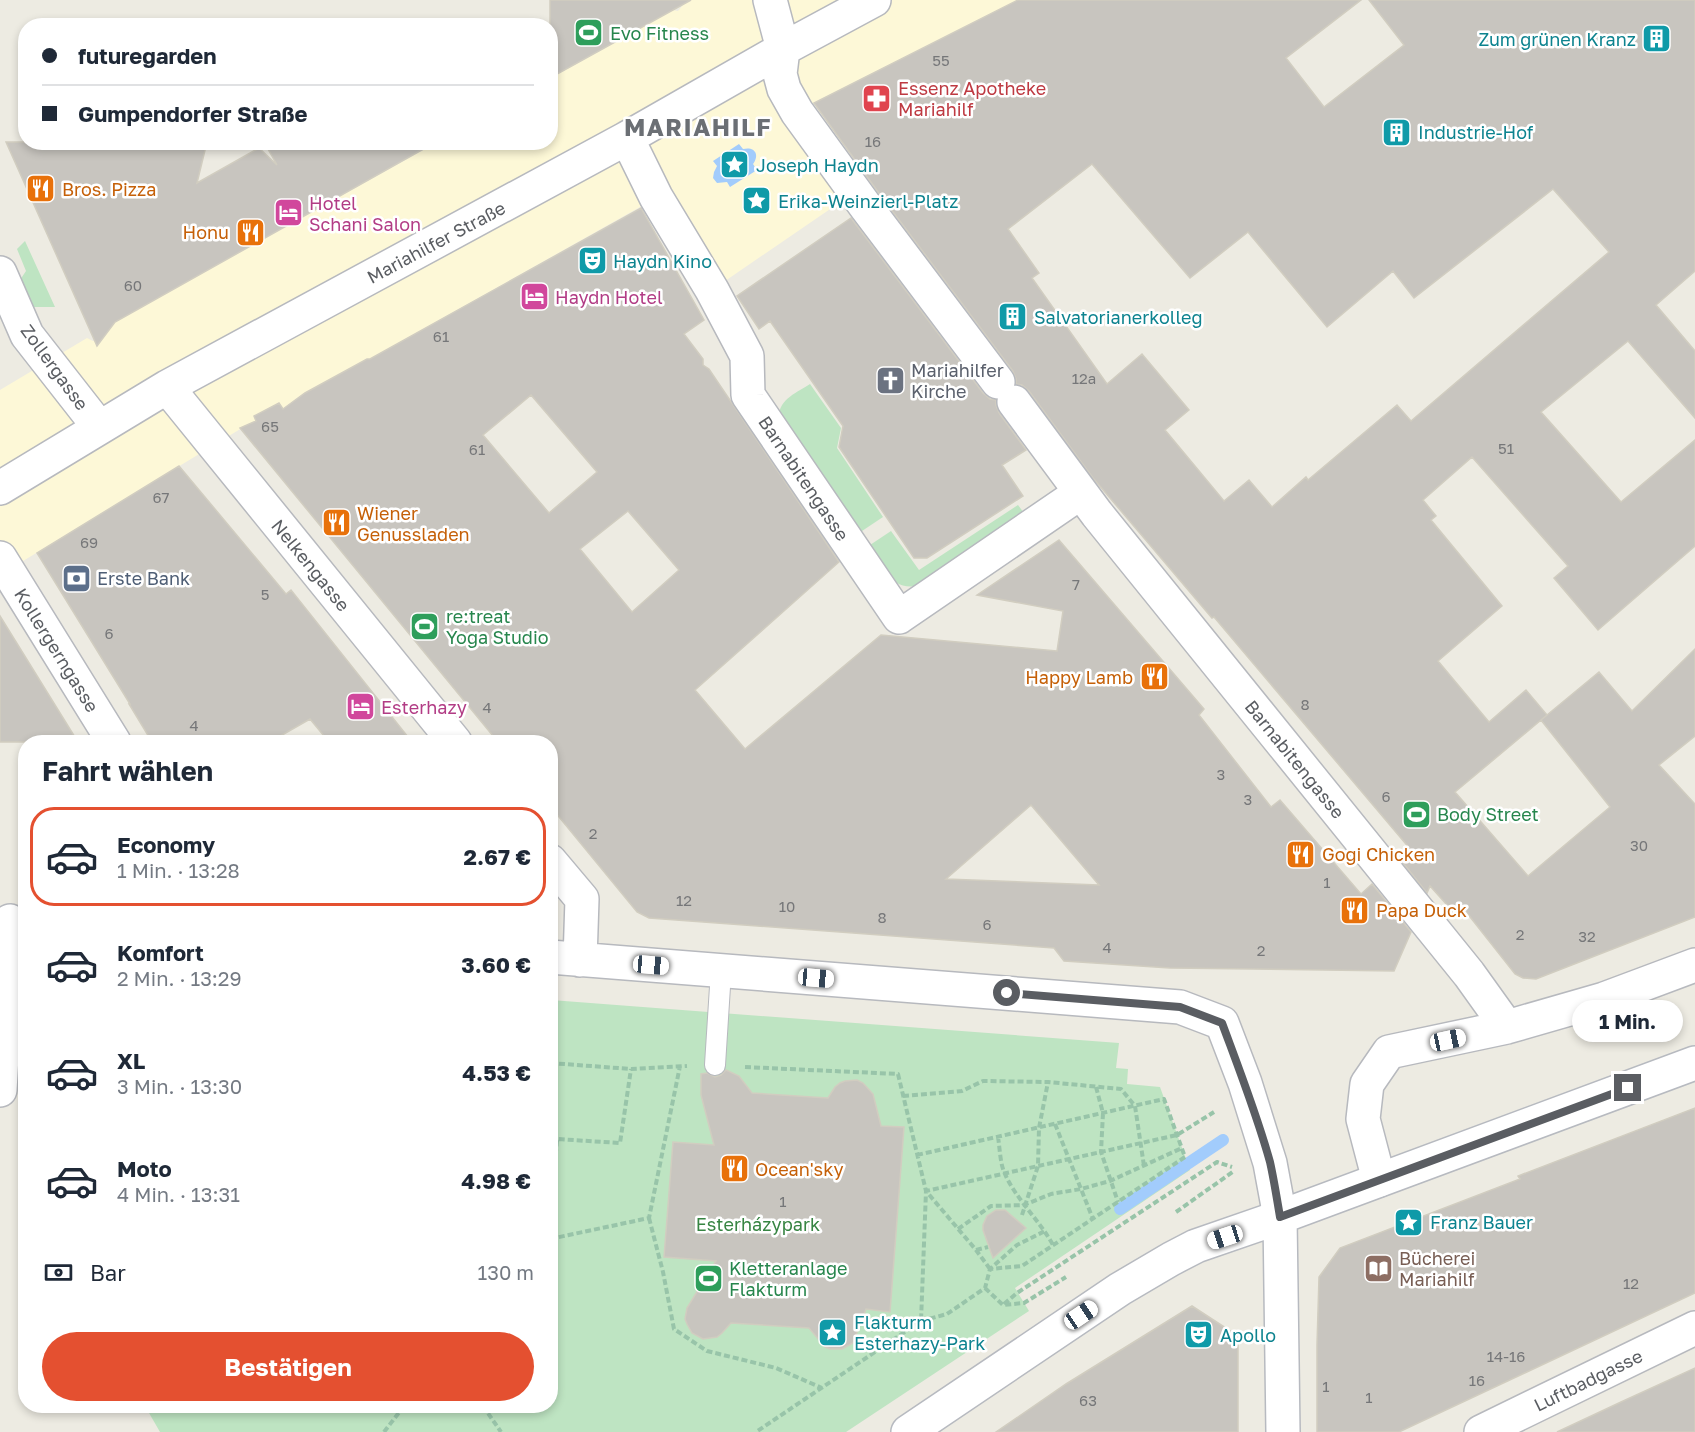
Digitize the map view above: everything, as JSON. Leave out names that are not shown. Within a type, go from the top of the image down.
[{"type":"street","name":"Barnabitengasse","points":[[770,0],[783,48],[780,74],[784,89],[797,112],[1080,493],[1469,974],[1507,1027]]},
{"type":"street","name":"Mariahilfer Straße","points":[[0,488],[167,387],[627,138],[783,48],[874,0]]},
{"type":"street","name":"Barnabitengasse","points":[[627,138],[656,197],[712,290],[747,356],[748,395],[898,617],[1080,493]]},
{"type":"street","name":"Zollergasse","points":[[0,273],[27,335],[99,427]]},
{"type":"street","name":"Nelkengasse","points":[[167,387],[449,735]]},
{"type":"street","name":"Kollergerngasse","points":[[0,558],[110,735]]},
{"type":"street","points":[[558,870],[582,899],[565,958],[1180,1007],[1222,1023],[1245,1083],[1270,1163],[1280,1217],[1282,1432]]},
{"type":"street","points":[[0,1090],[12,921]]},
{"type":"street","points":[[1379,1180],[1363,1119],[1367,1084],[1389,1052],[1507,1027],[1604,999],[1695,965]]},
{"type":"street","points":[[908,1432],[1120,1289],[1196,1246],[1695,1063]]},
{"type":"street","name":"Luftbadgasse","points":[[1481,1432],[1695,1328]]},
{"type":"lane","points":[[715,1065],[721,971]]},
{"type":"path","points":[[680,1066],[649,1218],[674,1329],[707,1351],[776,1368],[822,1388]]},
{"type":"path","points":[[558,1139],[620,1143],[630,1069]]},
{"type":"path","points":[[898,1074],[926,1191],[921,1321]]},
{"type":"path","points":[[903,1096],[962,1090],[984,1081],[1048,1082],[1121,1089],[1135,1106],[1143,1166]]},
{"type":"path","points":[[1022,1215],[1038,1166],[1039,1128],[1048,1082]]},
{"type":"path","points":[[1096,1086],[1103,1113],[1101,1152],[1118,1202]]},
{"type":"path","points":[[917,1155],[1164,1099],[1185,1157],[1022,1266],[990,1269]]},
{"type":"path","points":[[926,1191],[1177,1135],[1222,1106]]},
{"type":"path","points":[[1056,1124],[1093,1219]]},
{"type":"path","points":[[998,1137],[1004,1174],[1053,1245]]},
{"type":"path","points":[[958,1230],[991,1206],[1024,1205],[1051,1194],[1110,1181],[1182,1148]]},
{"type":"path","points":[[1003,1305],[1027,1286],[1217,1162],[1238,1168]]},
{"type":"path","points":[[926,1191],[990,1269]]},
{"type":"path","points":[[558,1237],[649,1218]]},
{"type":"path","points":[[756,1432],[921,1321],[947,1314],[985,1288],[990,1269],[1017,1245],[1045,1231]]},
{"type":"path","points":[[976,1250],[988,1247]]},
{"type":"path","points":[[985,1288],[1003,1305],[1024,1303],[1067,1276]]},
{"type":"path","points":[[384,1432],[399,1413]]},
{"type":"path","points":[[488,1413],[501,1432]]},
{"type":"shaded area","points":[[687,0],[1018,0],[815,102],[798,113],[855,192],[712,290],[656,198],[300,396],[283,409],[279,403],[254,416],[256,421],[0,575],[0,390],[87,338],[93,341],[101,340],[106,326],[423,150],[558,150],[558,74],[673,10],[678,11]]},
{"type":"green space","points":[[25,241],[55,307],[29,307],[18,283],[26,271],[17,249]]},
{"type":"green space","points":[[810,384],[841,428],[837,448],[883,517],[859,533],[779,416],[782,405],[795,393]]},
{"type":"green space","points":[[1018,505],[1024,513],[916,586],[899,584],[893,580],[867,547],[891,531],[919,570]]},
{"type":"green space","name":"Esterházypark","points":[[558,1001],[1119,1043],[1116,1068],[1128,1069],[1127,1084],[1160,1087],[1190,1170],[1015,1288],[1029,1311],[846,1432],[160,1432],[149,1413],[558,1413]]},
{"type":"water","name":"Joseph Haydn","points":[[739,144],[743,149],[751,149],[755,152],[756,157],[753,164],[757,170],[730,187],[727,182],[717,183],[713,178],[717,166],[713,161]]},
{"type":"building","points":[[550,0],[691,0],[558,74],[558,18],[550,18]]},
{"type":"building","points":[[1018,0],[1361,0],[1286,58],[1324,107],[1404,45],[1369,0],[1695,0],[1695,271],[1656,305],[1695,351],[1695,418],[1628,341],[1541,412],[1621,502],[1695,440],[1695,546],[1598,630],[1554,578],[1568,566],[1472,457],[1423,500],[1436,516],[1431,520],[1502,606],[1438,661],[1489,722],[1526,690],[1547,715],[1599,672],[1632,711],[1695,649],[1695,736],[1659,765],[1695,804],[1695,917],[1536,979],[1523,978],[1515,974],[1463,908],[1456,915],[1430,886],[1427,893],[1400,859],[1411,850],[1093,478],[1029,391],[1022,385],[1016,384],[1013,371],[814,103]],"holes":[[[1092,164],[1190,278],[1248,232],[1327,327],[1393,271],[1414,298],[1553,189],[1609,252],[1411,421],[1397,405],[1308,480],[1306,477],[1272,507],[1249,480],[1224,501],[1165,430],[1189,410],[1142,354],[1107,384],[1032,278],[1039,273],[1008,229]],[[1541,720],[1610,807],[1528,876],[1455,792]]]},
{"type":"building","points":[[6,142],[18,142],[18,150],[205,150],[197,183],[255,150],[261,150],[277,165],[269,150],[422,150],[115,322],[97,346]]},
{"type":"building","points":[[641,208],[704,320],[684,334],[839,562],[695,690],[745,749],[881,635],[1057,651],[1063,611],[977,595],[1059,540],[1204,709],[1199,715],[1271,807],[1280,800],[1361,894],[1372,884],[1411,932],[1394,971],[1170,968],[1064,961],[1054,948],[649,918],[637,912],[558,816],[558,735],[492,735],[240,428],[256,421],[254,416],[279,403],[283,409],[305,393]],"holes":[[[531,395],[597,472],[549,513],[483,435]],[[628,511],[679,570],[632,612],[580,549]],[[1031,805],[1099,885],[946,879]]]},
{"type":"building","name":"Mariahilfer Kirche","points":[[851,218],[983,393],[990,399],[996,400],[999,413],[1026,450],[1002,465],[1023,496],[927,558],[914,558],[839,447],[843,426],[770,321],[759,329],[737,296]]},
{"type":"building","points":[[179,466],[286,594],[291,590],[406,735],[323,735],[310,719],[282,735],[148,735],[37,553]]},
{"type":"building","points":[[0,616],[74,735],[18,735],[18,742],[0,742]]},
{"type":"building","points":[[726,1070],[739,1076],[752,1093],[828,1098],[840,1083],[857,1080],[873,1094],[881,1126],[904,1127],[890,1312],[866,1309],[853,1343],[842,1349],[825,1347],[809,1328],[731,1323],[717,1337],[703,1339],[692,1333],[687,1324],[685,1319],[687,1308],[716,1261],[664,1257],[673,1142],[714,1145],[701,1095],[701,1074],[707,1073],[715,1077]]},
{"type":"building","points":[[1695,1108],[1695,1293],[1399,1432],[1317,1432],[1319,1277],[1340,1248],[1520,1179],[1518,1176]]},
{"type":"building","points":[[996,1210],[1005,1210],[1026,1228],[993,1258],[983,1225],[987,1216]]},
{"type":"building","points":[[1192,1306],[1238,1336],[1238,1432],[996,1432],[1066,1384]]},
{"type":"building","points":[[1695,1368],[1695,1432],[1557,1432],[1621,1402]]},
{"type":"waterway","points":[[1120,1209],[1223,1140]]},
{"type":"place","name":"Evo Fitness","points":[[589,33]]},
{"type":"place","name":"Zum grünen Kranz","points":[[1657,39]]},
{"type":"place","name":"Essenz Apotheke Mariahilf","points":[[877,98]]},
{"type":"place","name":"Industrie-Hof","points":[[1397,132]]},
{"type":"place","name":"Joseph Haydn","points":[[735,165]]},
{"type":"place","name":"Bros. Pizza","points":[[41,189]]},
{"type":"place","name":"Erika-Weinzierl-Platz","points":[[757,201]]},
{"type":"place","name":"Hotel Schani Salon","points":[[288,213]]},
{"type":"place","name":"Honu","points":[[250,232]]},
{"type":"place","name":"Haydn Kino","points":[[592,261]]},
{"type":"place","name":"Haydn Hotel","points":[[534,297]]},
{"type":"place","name":"Salvatorianerkolleg","points":[[1013,317]]},
{"type":"place","name":"Mariahilfer Kirche","points":[[890,380]]},
{"type":"place","name":"Wiener Genussladen","points":[[336,523]]},
{"type":"place","name":"Erste Bank","points":[[76,578]]},
{"type":"place","name":"re:treat Yoga Studio","points":[[425,626]]},
{"type":"place","name":"Happy Lamb","points":[[1154,677]]},
{"type":"place","name":"Esterhazy","points":[[360,707]]},
{"type":"place","name":"Body Street","points":[[1416,814]]},
{"type":"place","name":"Gogi Chicken","points":[[1301,854]]},
{"type":"place","name":"Papa Duck","points":[[1355,910]]},
{"type":"place","name":"Ocean'sky","points":[[734,1169]]},
{"type":"place","name":"Franz Bauer","points":[[1409,1222]]},
{"type":"place","name":"Bücherei Mariahilf","points":[[1378,1268]]},
{"type":"place","name":"Kletteranlage Flakturm","points":[[708,1278]]},
{"type":"place","name":"Flakturm Esterhazy-Park","points":[[833,1332]]},
{"type":"place","name":"Apollo","points":[[1199,1335]]},
{"type":"district","name":"MARIAHILF","points":[[698,126]]},
{"type":"route","points":[[1007,993],[1180,1007],[1222,1023],[1245,1083],[1270,1163],[1280,1217],[1628,1088]]}]
